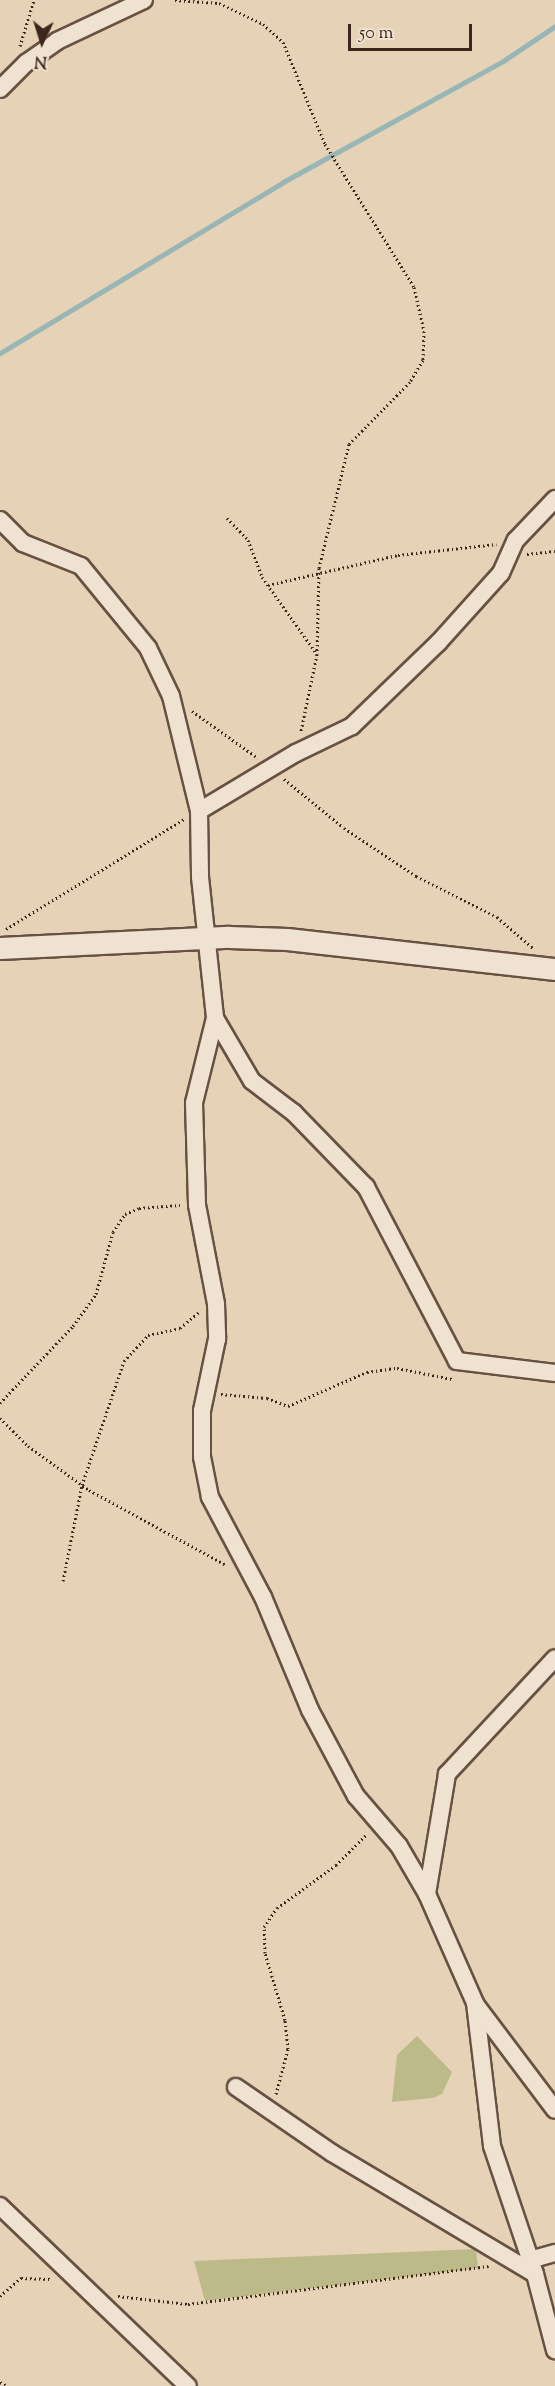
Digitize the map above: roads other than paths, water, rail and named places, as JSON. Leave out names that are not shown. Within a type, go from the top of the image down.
[{"type":"street","points":[[0,88],[26,63],[57,41],[144,0]]},
{"type":"street","points":[[199,811],[296,753],[352,726],[438,643],[501,573],[516,540],[555,499]]},
{"type":"street","points":[[0,520],[23,543],[81,566],[148,648],[171,696],[199,811],[207,939],[215,1018],[194,1103],[197,1205],[215,1292],[217,1339],[205,1394],[202,1458],[210,1497],[263,1597],[310,1710],[356,1796],[399,1846],[427,1894],[475,2003],[555,2110]]},
{"type":"street","points":[[2,941],[287,939],[554,969]]},
{"type":"street","points":[[215,1018],[252,1081],[294,1113],[366,1187],[457,1361],[555,1373]]},
{"type":"street","points":[[427,1894],[447,1774],[555,1658]]},
{"type":"street","points":[[475,2003],[492,2146],[555,2350]]},
{"type":"street","points":[[236,2087],[268,2106],[332,2153],[527,2265]]},
{"type":"street","points":[[0,2206],[188,2386]]},
{"type":"street","points":[[527,2265],[555,2253]]},
{"type":"waterway","points":[[0,353],[283,182],[503,61],[555,26]]}]
